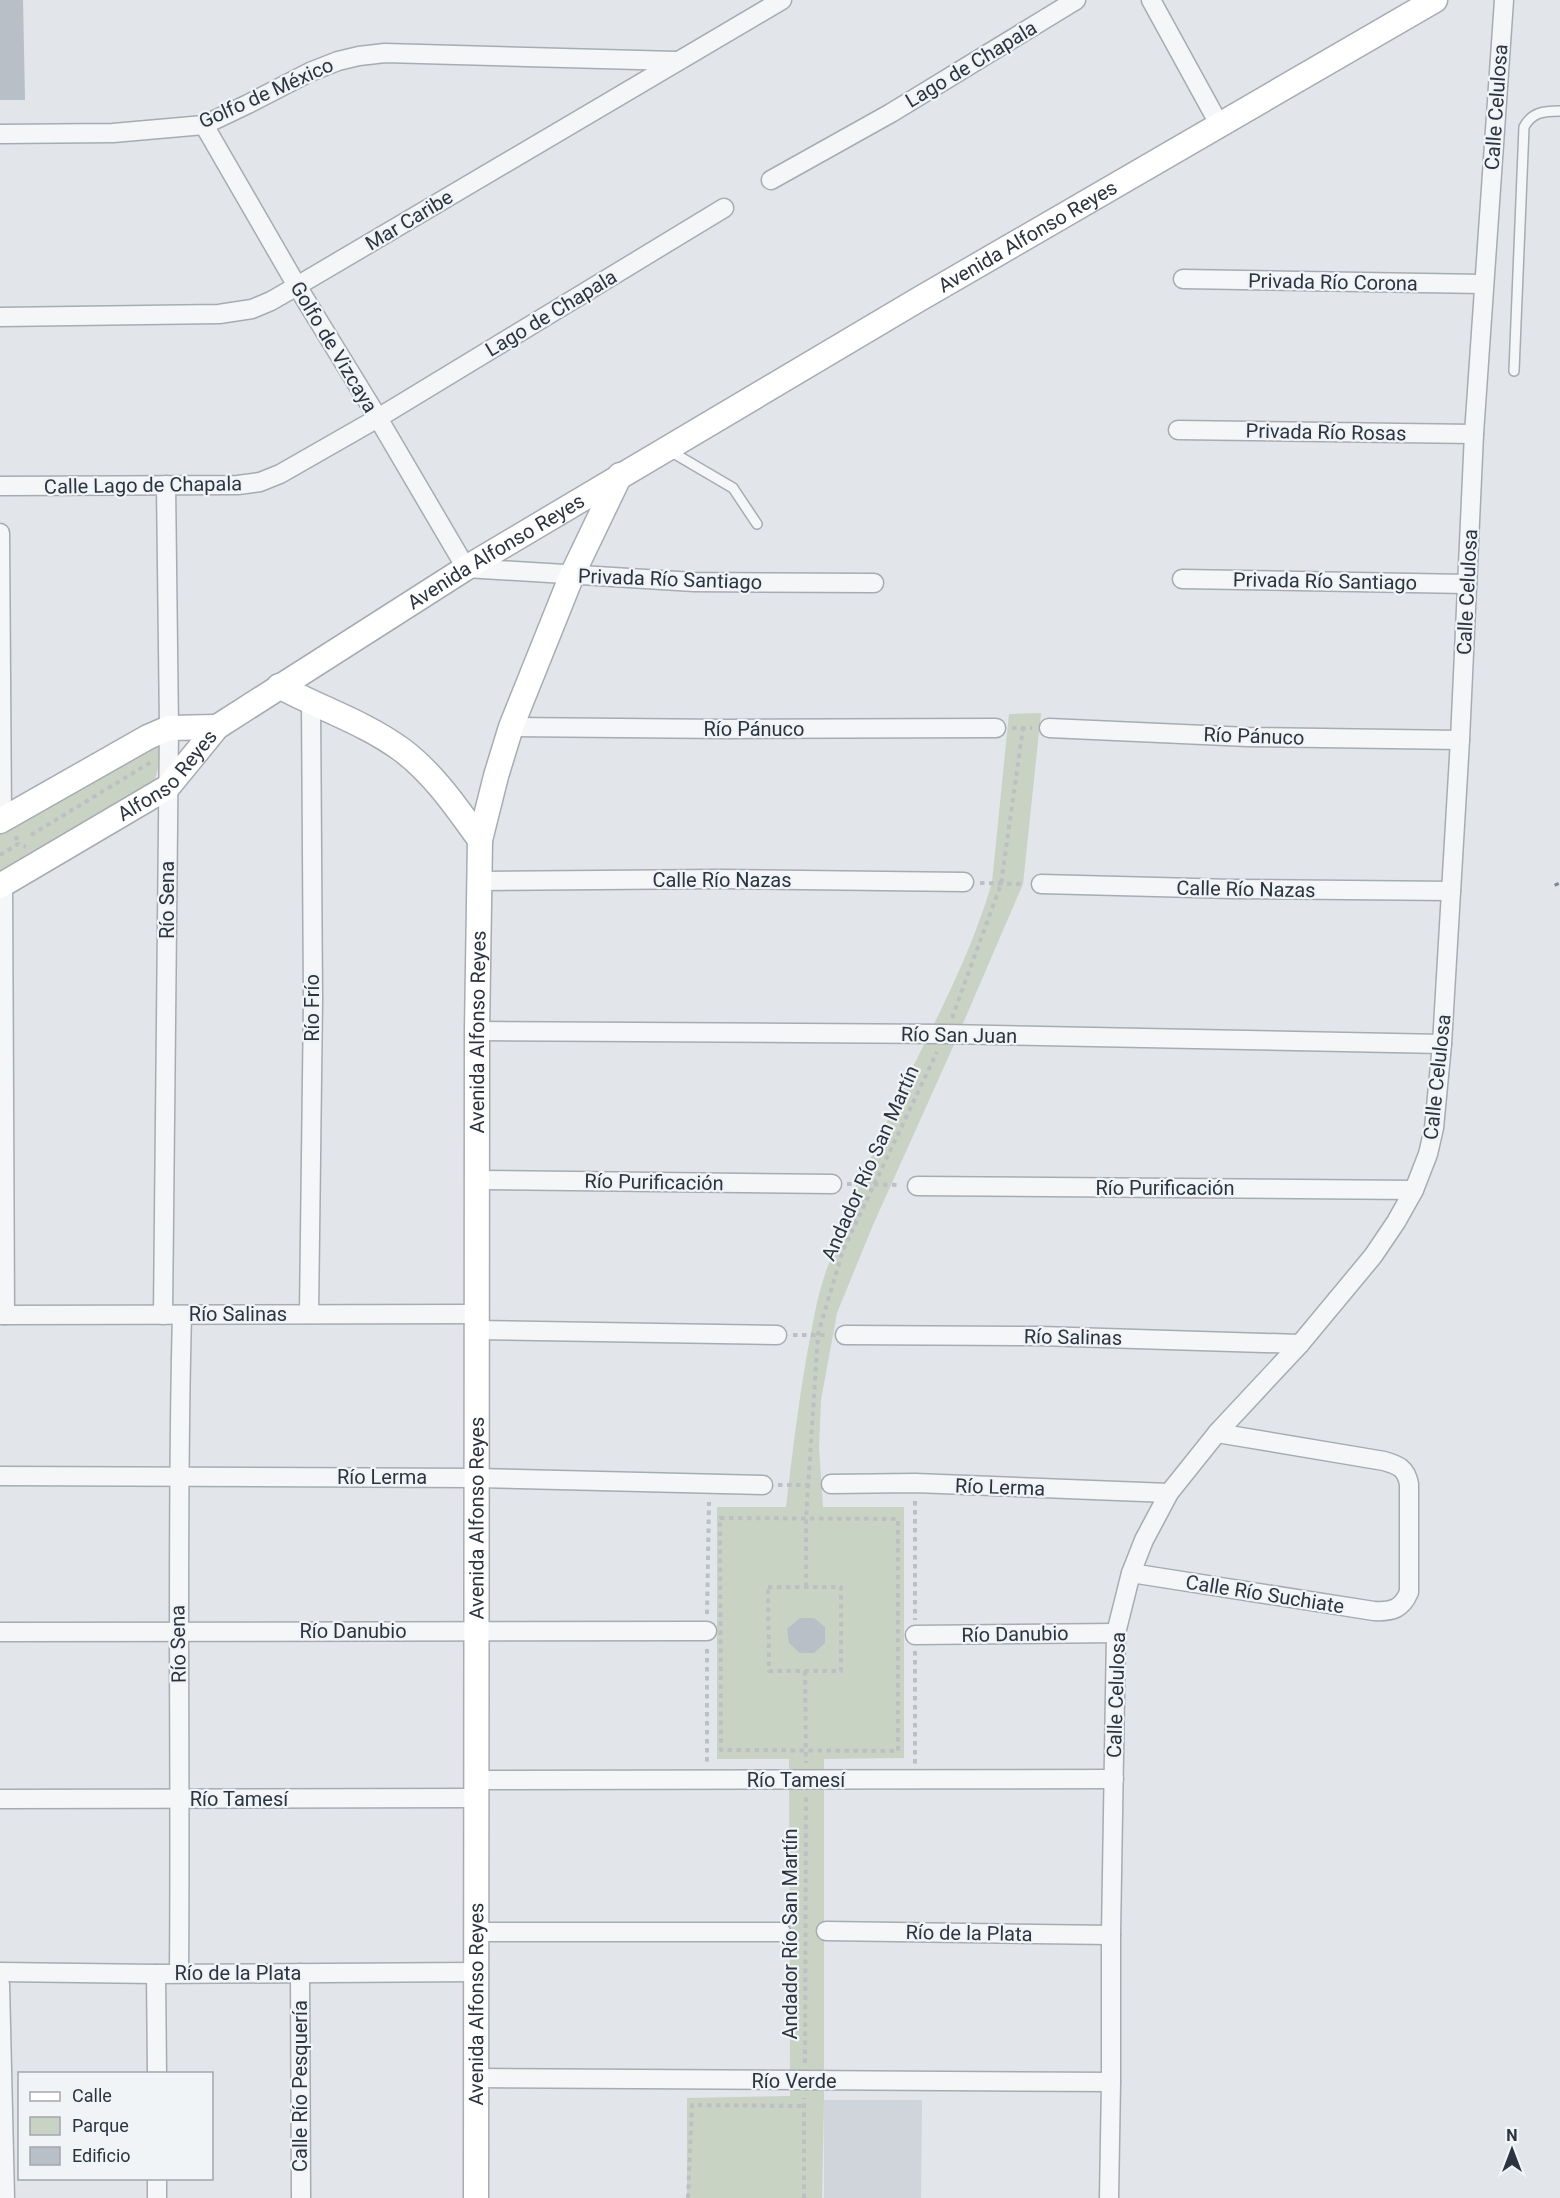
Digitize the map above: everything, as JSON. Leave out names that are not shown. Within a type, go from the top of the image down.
[{"type":"street","name":"Mar Caribe","points":[[0,316],[219,314],[252,309],[297,286],[782,0]]},
{"type":"street","name":"Lago de Chapala","points":[[771,180],[891,112],[1076,0]]},
{"type":"street","points":[[1151,0],[1219,124]]},
{"type":"street","name":"Avenida Alfonso Reyes","points":[[217,727],[466,568],[620,475],[1435,0]]},
{"type":"street","name":"Calle Celulosa","points":[[1109,2198],[1116,1633],[1131,1573],[1144,1540],[1169,1493],[1217,1433],[1300,1344],[1373,1256],[1414,1190],[1428,1154],[1434,1128],[1442,1044],[1460,740],[1483,284],[1504,0]]},
{"type":"street","name":"Golfo de México","points":[[0,134],[113,133],[204,125],[310,72],[359,56],[408,54],[676,62]]},
{"type":"street","name":"Golfo de Vizcaya","points":[[204,125],[297,286],[466,568]]},
{"type":"street","name":"Lago de Chapala","points":[[378,418],[724,207]]},
{"type":"street","name":"Privada Río Corona","points":[[1183,279],[1483,284]]},
{"type":"street","name":"Calle Lago de Chapala","points":[[0,486],[238,485],[260,482],[280,474],[378,418]]},
{"type":"street","name":"Privada Río Rosas","points":[[1178,430],[1474,434]]},
{"type":"street","name":"Avenida Alfonso Reyes","points":[[476,2198],[477,1031],[480,840],[511,727],[572,576],[620,475]]},
{"type":"street","name":"Río Sena","points":[[166,485],[173,1315],[178,1475],[179,1973]]},
{"type":"street","points":[[0,532],[7,824]]},
{"type":"street","name":"Privada Río Santiago","points":[[466,568],[694,582],[874,582]]},
{"type":"street","name":"Privada Río Santiago","points":[[1182,579],[1467,584]]},
{"type":"street","points":[[279,686],[360,724],[403,751],[450,798],[480,840]]},
{"type":"street","name":"Río Frío","points":[[309,1314],[313,1000],[311,702]]},
{"type":"street","name":"Alfonso Reyes","points":[[7,824],[129,746],[169,740],[217,727]]},
{"type":"street","name":"Alfonso Reyes","points":[[2,884],[168,787],[217,727]]},
{"type":"street","name":"Río Pánuco","points":[[511,727],[996,728]]},
{"type":"street","name":"Río Pánuco","points":[[1048,728],[1248,737],[1460,740]]},
{"type":"street","name":"Calle Río Nazas","points":[[479,881],[720,879],[964,882]]},
{"type":"street","points":[[2,884],[2,1315]]},
{"type":"street","name":"Calle Río Nazas","points":[[1041,884],[1451,891]]},
{"type":"street","name":"Río San Juan","points":[[477,1031],[946,1034],[1442,1044]]},
{"type":"street","name":"Río Purificación","points":[[477,1180],[832,1184]]},
{"type":"street","name":"Río Purificación","points":[[917,1186],[1414,1190]]},
{"type":"street","name":"Río Salinas","points":[[2,1315],[309,1314],[777,1335]]},
{"type":"street","name":"Río Salinas","points":[[846,1335],[1040,1336],[1300,1344]]},
{"type":"street","name":"Calle Río Suchiate","points":[[1131,1573],[1374,1611],[1399,1608],[1405,1602],[1409,1592],[1409,1484],[1403,1468],[1384,1461],[1217,1433]]},
{"type":"street","name":"Río Lerma","points":[[0,1476],[476,1478],[764,1485]]},
{"type":"street","name":"Río Lerma","points":[[831,1484],[915,1483],[1169,1493]]},
{"type":"street","name":"Río Danubio","points":[[0,1632],[706,1631]]},
{"type":"street","name":"Río Danubio","points":[[915,1635],[1116,1633]]},
{"type":"street","name":"Río Tamesí","points":[[0,1799],[180,1799],[806,1780],[1114,1779]]},
{"type":"street","name":"Río de la Plata","points":[[826,1931],[1111,1935]]},
{"type":"street","points":[[476,1932],[781,1932]]},
{"type":"street","name":"Río de la Plata","points":[[0,1972],[156,1974],[476,1972]]},
{"type":"street","name":"Calle Río Pesquería","points":[[300,1973],[301,2198]]},
{"type":"street","points":[[156,1974],[157,2072]]},
{"type":"street","points":[[0,1984],[5,2198]]},
{"type":"street","name":"Río Verde","points":[[476,2078],[1111,2082]]},
{"type":"street","points":[[157,2180],[157,2198]]},
{"type":"lane","points":[[1514,371],[1524,127],[1538,112],[1560,111]]},
{"type":"lane","points":[[665,449],[733,488],[757,524]]},
{"type":"path","points":[[996,728],[1048,728]]},
{"type":"path","name":"Andador Río San Martín","points":[[806,1587],[806,1519],[818,1334],[843,1250],[872,1185],[946,1034],[1001,884],[1023,728]]},
{"type":"path","points":[[18,844],[25,847],[31,837],[169,740]]},
{"type":"path","points":[[7,824],[16,836],[18,844]]},
{"type":"path","points":[[0,855],[18,844]]},
{"type":"path","points":[[964,882],[1041,884]]},
{"type":"path","points":[[832,1184],[917,1186]]},
{"type":"path","points":[[777,1335],[846,1335]]},
{"type":"path","points":[[764,1485],[831,1484]]},
{"type":"path","points":[[720,1518],[898,1519]]},
{"type":"path","points":[[768,1587],[806,1587],[841,1587],[842,1671],[769,1671],[768,1587]]},
{"type":"path","name":"Andador Río San Martín","points":[[804,2198],[805,1671]]},
{"type":"path","points":[[721,1750],[898,1751]]},
{"type":"path","points":[[805,1931],[826,1931]]},
{"type":"path","points":[[688,2198],[692,2105],[804,2106]]},
{"type":"shaded area","points":[[824,2100],[922,2100],[921,2198],[824,2198]]},
{"type":"green space","points":[[1041,713],[1023,884],[873,1225],[837,1313],[821,1400],[819,1448],[823,1507],[904,1507],[904,1758],[824,1759],[822,2198],[687,2198],[687,2098],[790,2096],[789,1759],[717,1759],[717,1507],[786,1507],[804,1373],[824,1277],[878,1143],[961,966],[983,910],[992,882],[1009,714]]},
{"type":"green space","points":[[156,740],[161,757],[154,783],[0,875],[0,827]]},
{"type":"building","points":[[0,0],[23,0],[25,100],[0,100]]},
{"type":"building","points":[[800,1618],[814,1618],[825,1627],[825,1643],[814,1653],[800,1653],[789,1643],[787,1629]]},
{"type":"railway","points":[[1556,883],[1560,891]]}]
